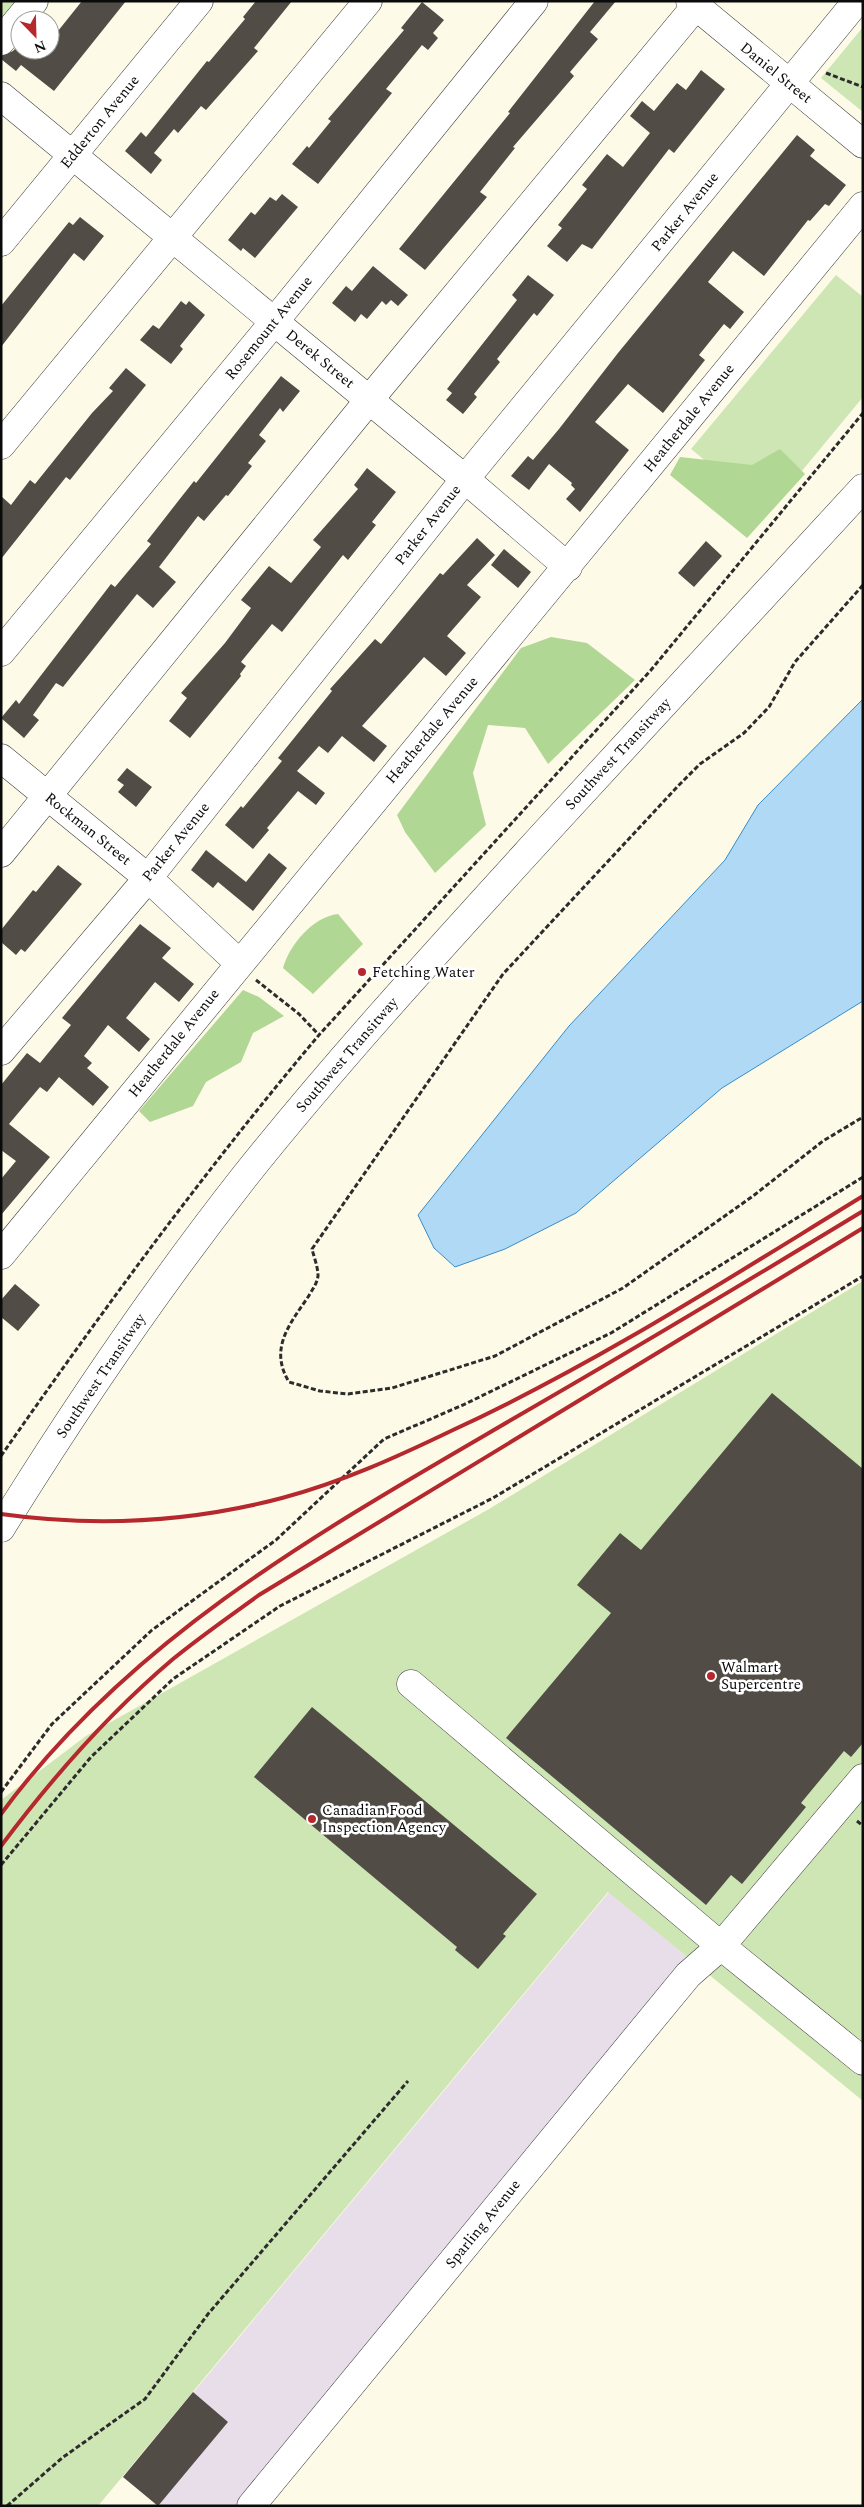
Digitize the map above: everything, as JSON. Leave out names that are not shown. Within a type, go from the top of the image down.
[{"type":"street","points":[[1,41],[34,1]]},
{"type":"street","name":"Edderton Avenue","points":[[1,242],[199,1]]},
{"type":"street","points":[[1,444],[368,1]]},
{"type":"street","name":"Rosemount Avenue","points":[[1,652],[274,322],[534,1]]},
{"type":"street","name":"Parker Avenue","points":[[1,1051],[148,878],[465,479],[857,1]]},
{"type":"street","points":[[1,853],[369,400],[696,3]]},
{"type":"street","name":"Daniel Street","points":[[696,3],[863,144]]},
{"type":"street","name":"Derek Street","points":[[1,96],[465,479],[568,567]]},
{"type":"street","name":"Heatherdale Avenue","points":[[1,1255],[238,963],[568,567],[863,206]]},
{"type":"street","name":"Southwest Transitway","points":[[1,1528],[77,1410],[191,1247],[245,1176],[335,1067],[435,953],[863,488]]},
{"type":"street","name":"Rockman Street","points":[[1,758],[148,878],[238,963]]},
{"type":"street","points":[[410,1684],[721,1946],[863,2061]]},
{"type":"street","name":"Sparling Avenue","points":[[251,2506],[688,1975],[721,1946],[863,1778]]},
{"type":"path","points":[[822,72],[863,87]]},
{"type":"path","points":[[1,1456],[178,1209],[320,1035],[651,670],[863,413]]},
{"type":"path","points":[[863,586],[795,662],[769,707],[744,733],[700,764],[679,785],[503,974],[312,1249],[318,1275],[316,1285],[290,1324],[280,1347],[281,1369],[289,1382],[320,1391],[348,1394],[392,1388],[495,1356],[623,1288],[753,1196],[823,1141],[863,1117]]},
{"type":"path","points":[[238,963],[299,1014],[320,1035]]},
{"type":"path","points":[[1,1792],[52,1724],[152,1630],[276,1540],[384,1439],[611,1333],[863,1177]]},
{"type":"path","points":[[1,1865],[91,1758],[173,1679],[271,1611],[493,1498],[863,1276]]},
{"type":"path","points":[[7,2506],[62,2458],[145,2399],[208,2314],[408,2080]]},
{"type":"shaded area","points":[[609,1892],[697,1965],[251,2506],[158,2506],[123,2477]]},
{"type":"green space","points":[[1,1],[34,1],[27,10],[10,10],[10,30],[1,41]]},
{"type":"green space","points":[[863,27],[863,112],[821,78]]},
{"type":"green space","points":[[836,275],[863,297],[863,397],[768,512],[691,449]]},
{"type":"green space","points":[[780,449],[805,474],[747,538],[670,475],[680,457],[752,465]]},
{"type":"green space","points":[[551,637],[587,643],[635,680],[548,764],[525,728],[488,725],[473,773],[486,825],[435,873],[405,832],[397,815],[521,648]]},
{"type":"green space","points":[[338,914],[363,944],[313,994],[283,968],[297,941],[311,926],[329,916]]},
{"type":"green space","points":[[243,990],[259,997],[284,1016],[253,1033],[241,1062],[206,1082],[193,1106],[150,1122],[139,1111]]},
{"type":"green space","points":[[863,1281],[863,2101],[608,1892],[98,2506],[1,2506],[1,1800],[86,1736],[489,1509]]},
{"type":"water","points":[[863,699],[863,1001],[722,1088],[576,1213],[505,1249],[455,1267],[434,1248],[418,1215],[569,1026],[725,860],[758,805]]},
{"type":"building","points":[[82,1],[126,1],[54,91],[21,65],[16,71],[1,59],[1,56],[10,52],[10,60],[60,60],[60,28]]},
{"type":"building","points":[[256,1],[292,1],[254,48],[258,51],[206,110],[201,106],[178,133],[174,129],[154,153],[162,160],[151,174],[125,151],[141,132],[146,137],[207,61],[209,62],[245,19],[243,17]]},
{"type":"building","points":[[595,1],[616,1],[590,32],[598,39],[570,72],[574,76],[513,147],[515,148],[480,192],[487,197],[425,270],[399,249],[510,113],[508,112]]},
{"type":"building","points":[[422,2],[444,20],[433,33],[438,38],[428,50],[422,45],[386,89],[392,93],[318,184],[292,164],[307,146],[309,148],[331,121],[328,119],[404,30],[401,28]]},
{"type":"building","points":[[701,70],[725,89],[674,153],[669,149],[592,249],[582,244],[567,262],[547,246],[562,228],[558,225],[587,189],[582,185],[607,154],[623,167],[650,133],[630,116],[642,101],[654,111],[677,83],[686,90]]},
{"type":"building","points":[[797,135],[815,150],[810,156],[846,185],[829,206],[825,204],[810,221],[808,220],[764,276],[733,251],[708,282],[744,312],[730,329],[724,324],[699,355],[705,360],[663,413],[628,384],[595,422],[629,450],[580,512],[566,499],[575,489],[571,485],[572,483],[549,464],[529,490],[511,476],[528,456],[533,460],[559,429],[618,353]]},
{"type":"building","points":[[282,194],[298,207],[255,258],[243,248],[241,251],[228,240],[251,212],[255,215],[270,197],[276,201]]},
{"type":"building","points":[[80,217],[104,236],[84,261],[74,253],[1,347],[1,306],[69,222],[73,225]]},
{"type":"building","points":[[373,266],[408,295],[398,306],[391,300],[386,305],[382,301],[367,319],[361,314],[355,322],[332,303],[346,286],[352,291]]},
{"type":"building","points":[[528,275],[554,295],[537,316],[534,313],[497,359],[500,362],[474,394],[477,397],[463,414],[446,400],[452,393],[447,389],[517,300],[512,295]]},
{"type":"building","points":[[181,301],[186,305],[189,301],[205,315],[180,346],[183,349],[171,364],[140,340],[153,325],[159,329]]},
{"type":"building","points":[[126,368],[146,385],[70,480],[66,477],[1,559],[1,496],[11,505],[30,480],[35,484],[92,413],[113,391],[109,388]]},
{"type":"building","points":[[281,376],[300,391],[283,412],[280,408],[259,435],[266,441],[248,463],[252,466],[228,496],[226,495],[204,521],[198,516],[159,567],[176,582],[153,608],[137,594],[63,687],[56,683],[33,715],[39,720],[24,738],[1,718],[16,700],[19,704],[111,584],[115,587],[151,544],[147,541]]},
{"type":"building","points":[[367,468],[396,492],[372,522],[376,525],[348,560],[343,555],[282,632],[272,624],[241,662],[246,666],[240,674],[241,676],[190,738],[169,721],[187,698],[181,693],[225,643],[251,608],[241,600],[269,566],[291,583],[321,547],[313,540],[358,489],[354,485]]},
{"type":"building","points":[[477,538],[495,555],[467,585],[481,597],[447,636],[466,653],[446,676],[424,657],[362,726],[387,746],[374,762],[342,736],[328,753],[319,746],[297,771],[325,793],[316,805],[298,791],[267,828],[269,830],[253,849],[225,825],[241,806],[243,808],[282,761],[278,758],[332,691],[330,689],[375,639],[381,644],[440,573],[443,575]]},
{"type":"building","points":[[706,541],[722,556],[694,587],[678,573]]},
{"type":"building","points":[[504,549],[531,572],[518,588],[491,565]]},
{"type":"building","points":[[127,768],[152,787],[136,807],[118,792],[124,785],[117,780]]},
{"type":"building","points":[[206,850],[246,882],[269,853],[287,868],[253,911],[218,882],[213,888],[191,870]]},
{"type":"building","points":[[58,865],[82,884],[25,952],[21,949],[16,955],[1,942],[1,930],[33,890],[36,892]]},
{"type":"building","points":[[140,924],[171,948],[162,958],[194,984],[179,1002],[155,982],[126,1018],[150,1039],[139,1052],[108,1025],[84,1056],[92,1063],[87,1068],[109,1087],[93,1106],[59,1077],[47,1092],[40,1087],[9,1124],[50,1157],[1,1215],[1,1179],[16,1161],[1,1150],[1,1085],[27,1053],[40,1063],[71,1025],[62,1018]]},
{"type":"building","points":[[15,1284],[40,1305],[18,1331],[1,1317],[1,1300]]},
{"type":"building","name":"Walmart Supercentre","points":[[772,1393],[863,1469],[863,1743],[851,1757],[844,1751],[801,1803],[806,1807],[742,1884],[731,1875],[706,1905],[506,1738],[611,1613],[577,1585],[620,1533],[641,1550]]},
{"type":"building","points":[[312,1707],[537,1894],[503,1934],[506,1936],[478,1969],[455,1950],[457,1947],[254,1777]]},
{"type":"building","points":[[193,2392],[228,2422],[158,2506],[123,2477]]},
{"type":"railway","points":[[1,1514],[36,1518],[107,1521],[178,1517],[248,1506],[304,1492],[348,1477],[432,1440],[559,1377],[712,1289],[863,1196]]},
{"type":"railway","points":[[1,1814],[53,1750],[110,1693],[171,1640],[235,1591],[371,1503],[863,1211]]},
{"type":"railway","points":[[1,1846],[40,1796],[103,1724],[173,1659],[259,1595],[863,1228]]},
{"type":"place","name":"Fetching Water","points":[[362,972]]},
{"type":"place","name":"Walmart Supercentre","points":[[711,1676]]},
{"type":"place","name":"Canadian Food Inspection Agency","points":[[312,1819]]}]
